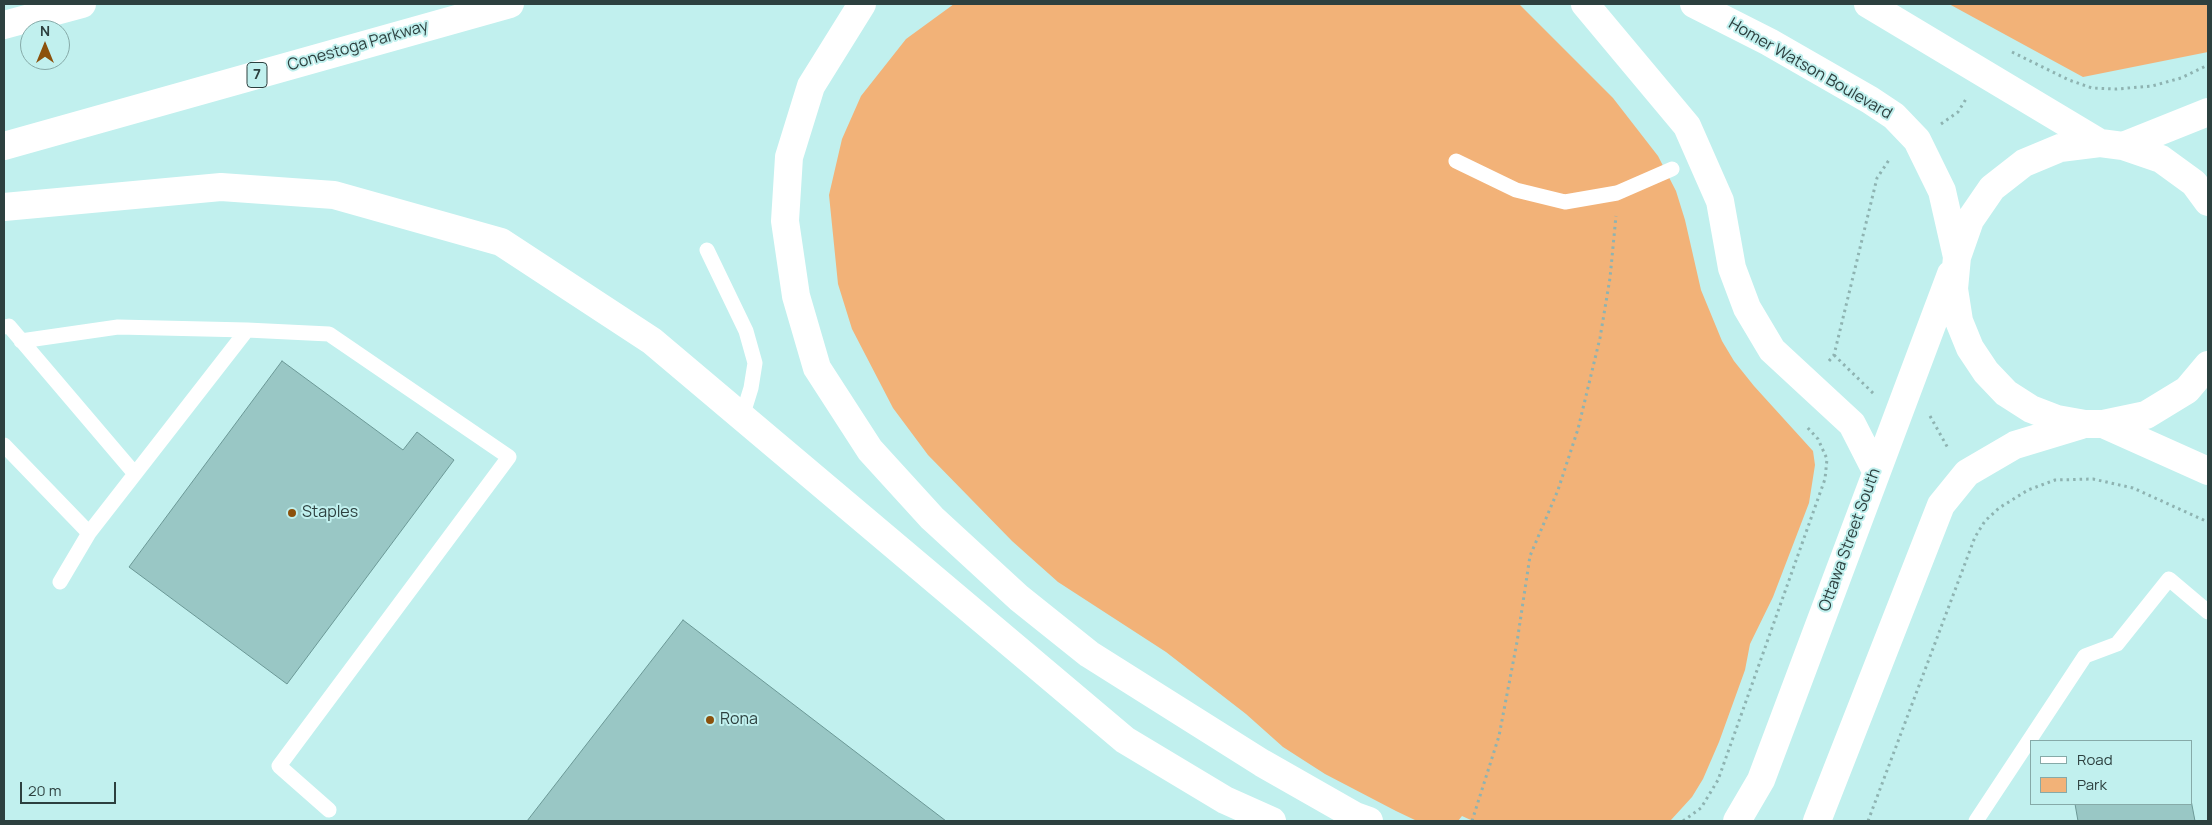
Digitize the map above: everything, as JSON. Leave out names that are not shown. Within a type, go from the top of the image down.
[{"type":"main road","points":[[4,25],[82,4]]},
{"type":"main road","name":"Conestoga Parkway","points":[[4,146],[510,4]]},
{"type":"main road","points":[[862,4],[811,86],[789,157],[785,221],[796,296],[816,368],[870,450],[932,518],[1019,598],[1089,654],[1262,763],[1368,821]]},
{"type":"main road","points":[[1585,4],[1687,126],[1720,201],[1732,268],[1747,308],[1772,350],[1852,424],[1876,471]]},
{"type":"main road","name":"Homer Watson Boulevard","points":[[1694,4],[1769,42],[1870,100],[1894,116],[1917,140],[1942,191],[1957,257]]},
{"type":"main road","points":[[1868,4],[2112,145],[2161,159],[2194,183],[2208,202]]},
{"type":"main road","points":[[2208,112],[2112,145],[2060,148],[2024,163],[1992,188],[1970,220],[1957,257],[1954,289],[1959,321],[1970,348],[1986,372],[2006,393],[2031,409],[2057,419],[2094,424],[2208,470]]},
{"type":"main road","points":[[4,207],[221,187],[334,195],[501,242],[652,341],[1125,740],[1225,800],[1272,821]]},
{"type":"main road","name":"Ottawa Street South","points":[[1737,821],[1761,780],[1957,257]]},
{"type":"main road","points":[[1816,821],[1941,504],[1967,473],[2015,445],[2094,424],[2146,415],[2188,390],[2208,365]]},
{"type":"lane","points":[[1456,161],[1516,190],[1565,202],[1617,193],[1672,169]]},
{"type":"lane","points":[[707,250],[746,331],[755,363],[751,388],[742,417]]},
{"type":"lane","points":[[4,327],[8,326],[135,474]]},
{"type":"lane","points":[[21,341],[118,327],[329,334],[509,458],[278,766],[329,810]]},
{"type":"lane","points":[[60,582],[89,533],[247,330]]},
{"type":"lane","points":[[4,446],[89,533]]},
{"type":"lane","points":[[1976,821],[2085,656],[2117,644],[2169,580],[2208,612]]},
{"type":"path","points":[[2006,49],[2069,80],[2092,88],[2117,89],[2152,86],[2181,78],[2208,64]]},
{"type":"path","points":[[1938,126],[1958,112],[1970,92]]},
{"type":"path","points":[[1828,362],[1834,355],[1877,178],[1889,160]]},
{"type":"path","points":[[1472,821],[1499,736],[1517,642],[1530,556],[1558,490],[1578,429],[1595,356],[1610,278],[1617,193]]},
{"type":"path","points":[[1834,355],[1875,395]]},
{"type":"path","points":[[1930,415],[1952,455]]},
{"type":"path","points":[[1683,821],[1701,808],[1718,780],[1825,479],[1827,458],[1818,439],[1806,426]]},
{"type":"path","points":[[1868,821],[1975,537],[1985,521],[1999,508],[2028,490],[2055,480],[2093,479],[2133,488],[2208,522]]},
{"type":"green space","points":[[954,4],[1519,4],[1613,98],[1658,156],[1676,191],[1685,220],[1701,290],[1722,341],[1734,361],[1754,386],[1813,451],[1815,465],[1809,503],[1773,597],[1750,644],[1745,670],[1719,742],[1703,779],[1692,797],[1671,820],[1473,821],[1462,816],[1458,821],[1417,821],[1396,811],[1325,774],[1283,747],[1246,714],[1166,652],[1058,582],[1012,541],[928,455],[893,408],[852,329],[838,284],[829,195],[842,139],[861,96],[906,39]]},
{"type":"green space","points":[[1949,4],[2208,4],[2208,52],[2083,77]]},
{"type":"building","name":"Staples","points":[[282,361],[403,450],[417,432],[454,460],[287,684],[129,567]]},
{"type":"building","name":"Rona","points":[[683,620],[946,821],[527,821]]},
{"type":"building","points":[[2075,805],[2192,805],[2195,821],[2078,821]]},
{"type":"place","name":"Staples","points":[[292,513]]},
{"type":"place","name":"Rona","points":[[710,720]]}]
